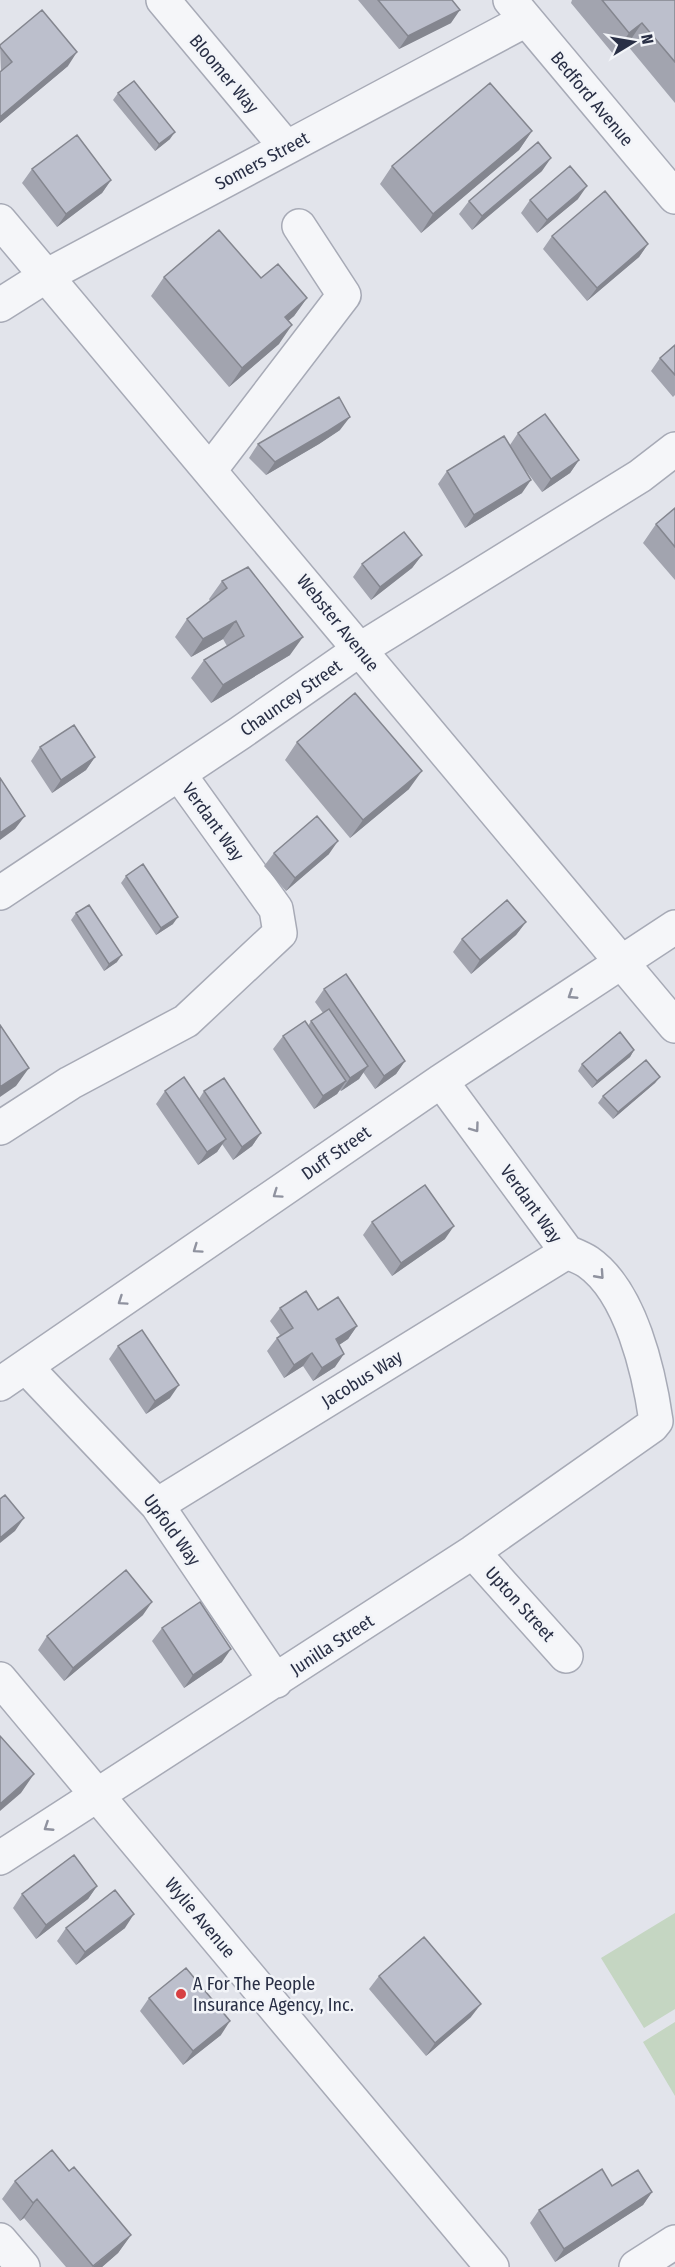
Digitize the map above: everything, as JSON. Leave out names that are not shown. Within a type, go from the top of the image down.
[{"type":"street","name":"Bloomer Way","points":[[163,0],[286,147]]},
{"type":"street","name":"Somers Street","points":[[0,306],[46,276],[286,147],[518,10]]},
{"type":"street","name":"Bedford Avenue","points":[[518,10],[675,197]]},
{"type":"street","name":"Webster Avenue","points":[[0,220],[211,469],[359,650],[675,1026]]},
{"type":"street","points":[[211,469],[344,295],[299,225]]},
{"type":"street","name":"Chauncey Street","points":[[0,893],[359,650],[640,476],[675,449]]},
{"type":"street","name":"Verdant Way","points":[[0,1128],[70,1083],[186,1021],[280,933],[276,909],[179,774]]},
{"type":"street","name":"Duff Street","points":[[13,1375],[441,1081],[675,927]]},
{"type":"street","name":"Verdant Way","points":[[441,1081],[567,1252],[589,1262],[614,1290],[641,1344],[656,1421]]},
{"type":"street","name":"Jacobus Way","points":[[157,1505],[567,1252]]},
{"type":"street","name":"Upfold Way","points":[[13,1375],[157,1505],[276,1681]]},
{"type":"street","name":"Junilla Street","points":[[0,1858],[473,1552],[656,1421]]},
{"type":"street","name":"Upton Street","points":[[473,1552],[566,1656]]},
{"type":"street","name":"Wylie Avenue","points":[[0,1679],[492,2267]]},
{"type":"street","points":[[0,2240],[23,2267]]},
{"type":"street","points":[[636,2267],[675,2242]]},
{"type":"green space","points":[[675,1913],[675,2009],[644,2028],[601,1958]]},
{"type":"green space","points":[[675,2022],[675,2096],[643,2042]]},
{"type":"building","points":[[378,0],[452,0],[460,10],[408,36]]},
{"type":"building","points":[[602,0],[675,0],[675,62],[642,23],[629,33]]},
{"type":"building","points":[[42,10],[77,52],[0,117],[0,72],[12,62],[0,45]]},
{"type":"building","points":[[134,81],[175,132],[159,144],[118,93]]},
{"type":"building","points":[[490,83],[532,131],[433,214],[392,166]]},
{"type":"building","points":[[77,135],[111,180],[66,214],[32,169]]},
{"type":"building","points":[[538,142],[551,158],[482,216],[469,201]]},
{"type":"building","points":[[570,166],[587,186],[547,220],[530,200]]},
{"type":"building","points":[[605,191],[648,244],[597,288],[552,236]]},
{"type":"building","points":[[219,230],[261,278],[278,264],[307,298],[285,317],[292,325],[242,368],[164,277]]},
{"type":"building","points":[[675,345],[675,375],[660,358]]},
{"type":"building","points":[[339,397],[350,417],[275,462],[258,444]]},
{"type":"building","points":[[545,414],[579,460],[551,479],[518,433]]},
{"type":"building","points":[[504,436],[531,480],[474,515],[447,471]]},
{"type":"building","points":[[675,508],[675,547],[656,524]]},
{"type":"building","points":[[404,532],[422,555],[380,587],[362,564]]},
{"type":"building","points":[[248,567],[303,637],[223,685],[204,660],[244,636],[236,621],[203,639],[187,619],[227,588],[222,581]]},
{"type":"building","points":[[355,693],[422,771],[363,820],[297,742]]},
{"type":"building","points":[[74,725],[95,757],[61,780],[40,747]]},
{"type":"building","points":[[0,778],[25,816],[0,833]]},
{"type":"building","points":[[317,816],[338,841],[295,878],[274,853]]},
{"type":"building","points":[[143,864],[178,917],[161,928],[126,876]]},
{"type":"building","points":[[507,900],[526,922],[480,960],[462,939]]},
{"type":"building","points":[[89,905],[122,955],[109,964],[76,913]]},
{"type":"building","points":[[346,974],[405,1061],[384,1076],[324,989]]},
{"type":"building","points":[[329,1009],[368,1066],[350,1078],[311,1021]]},
{"type":"building","points":[[305,1021],[346,1081],[323,1096],[283,1036]]},
{"type":"building","points":[[0,1025],[29,1068],[0,1087]]},
{"type":"building","points":[[620,1032],[634,1050],[597,1081],[582,1064]]},
{"type":"building","points":[[646,1060],[660,1077],[618,1112],[603,1096]]},
{"type":"building","points":[[184,1077],[226,1139],[207,1152],[165,1091]]},
{"type":"building","points":[[224,1078],[261,1133],[242,1147],[204,1091]]},
{"type":"building","points":[[425,1185],[454,1226],[401,1263],[372,1222]]},
{"type":"building","points":[[306,1291],[318,1310],[338,1297],[357,1326],[336,1339],[344,1354],[322,1368],[312,1353],[294,1365],[277,1338],[293,1328],[280,1308]]},
{"type":"building","points":[[142,1330],[179,1385],[155,1401],[118,1346]]},
{"type":"building","points":[[5,1495],[24,1518],[0,1538],[0,1499]]},
{"type":"building","points":[[126,1570],[152,1602],[73,1668],[47,1636]]},
{"type":"building","points":[[200,1602],[231,1649],[193,1675],[162,1628]]},
{"type":"building","points":[[0,1736],[34,1774],[0,1804]]},
{"type":"building","points":[[74,1855],[97,1886],[46,1925],[22,1894]]},
{"type":"building","points":[[115,1890],[134,1914],[85,1952],[66,1928]]},
{"type":"building","points":[[424,1937],[481,2004],[435,2043],[379,1976]]},
{"type":"building","points":[[186,1968],[230,2021],[193,2051],[149,1998]]},
{"type":"building","points":[[52,2150],[69,2171],[74,2167],[131,2235],[93,2266],[37,2199],[33,2203],[15,2181]]},
{"type":"building","points":[[602,2169],[612,2186],[638,2170],[652,2192],[564,2249],[539,2210]]},
{"type":"place","name":"A For The People Insurance Agency, Inc.","points":[[181,1994]]}]
